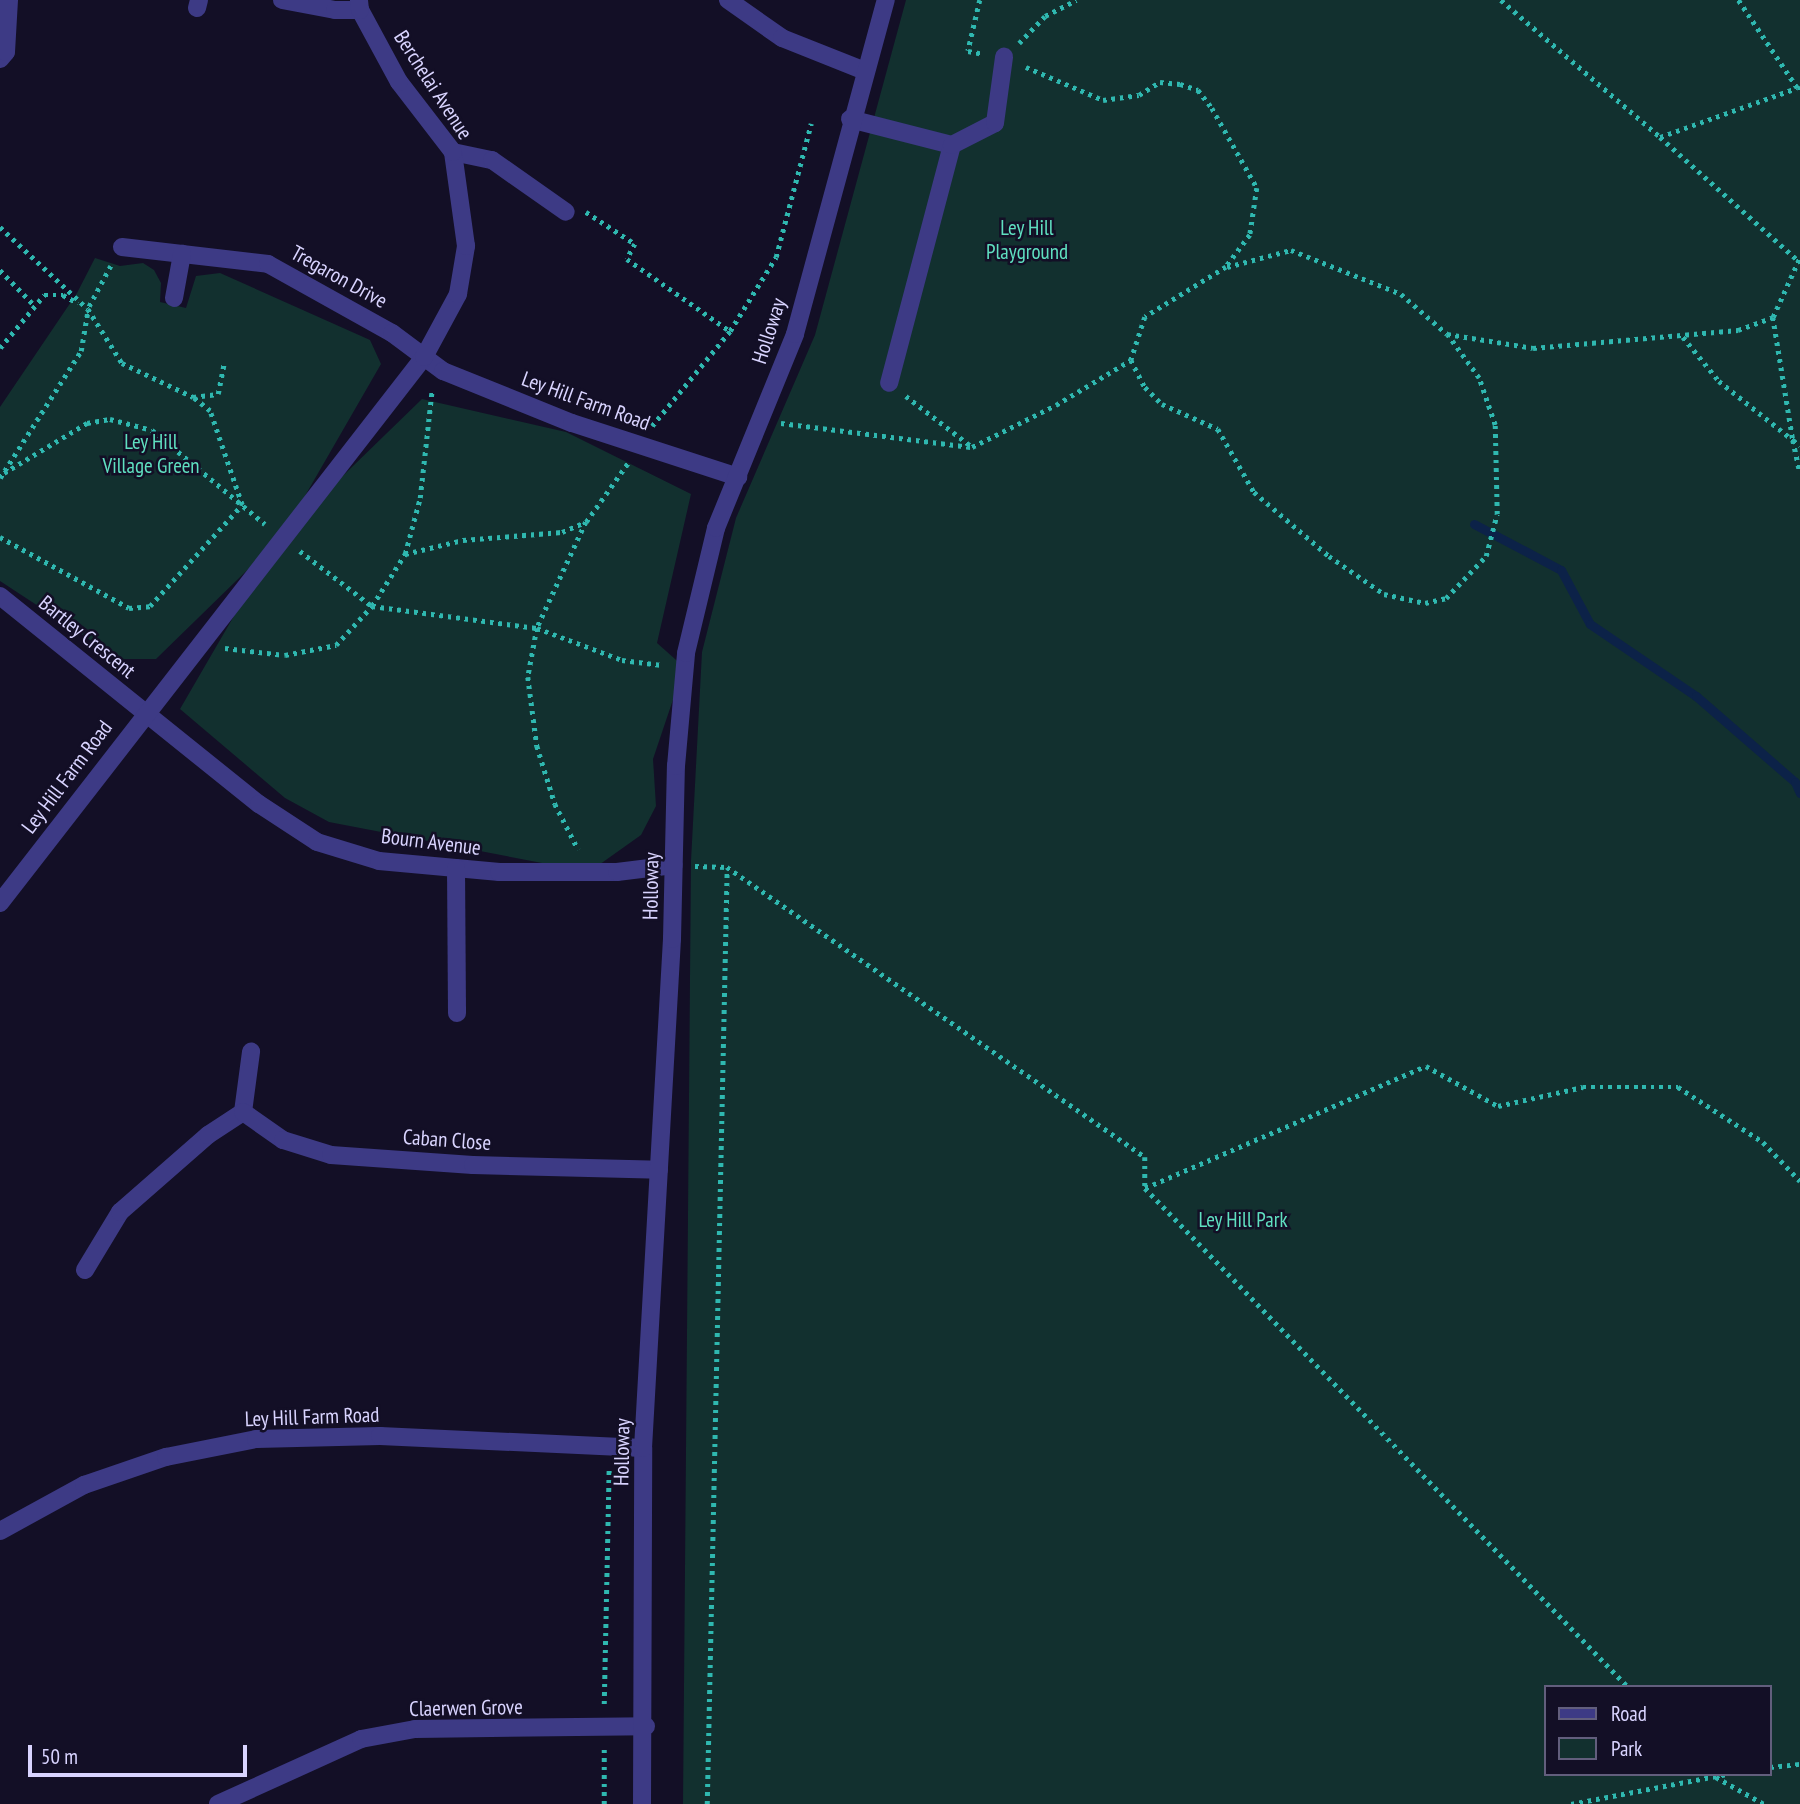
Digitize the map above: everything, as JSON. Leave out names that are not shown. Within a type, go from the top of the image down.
[{"type":"street","points":[[0,59],[6,52],[9,0]]},
{"type":"street","points":[[282,0],[335,10],[359,5]]},
{"type":"street","points":[[728,0],[782,38],[865,71]]},
{"type":"street","name":"Holloway","points":[[642,1804],[646,1726],[643,1448],[684,667],[716,528],[795,334],[850,119],[886,0]]},
{"type":"street","name":"Berchelai Avenue","points":[[280,537],[424,357],[454,303],[463,270],[466,246],[453,152],[399,82],[359,5]]},
{"type":"street","points":[[850,119],[952,145],[995,122],[1004,58]]},
{"type":"street","points":[[889,383],[952,145]]},
{"type":"street","points":[[453,152],[492,160],[566,212]]},
{"type":"street","name":"Tregaron Drive","points":[[122,247],[268,264],[332,298],[424,357]]},
{"type":"street","points":[[174,298],[182,254]]},
{"type":"street","name":"Ley Hill Farm Road","points":[[424,357],[443,371],[572,423],[738,477]]},
{"type":"street","name":"Ley Hill Farm Road","points":[[0,903],[280,537]]},
{"type":"street","name":"Bartley Crescent","points":[[0,597],[145,713]]},
{"type":"street","name":"Bourn Avenue","points":[[145,713],[259,804],[317,842],[379,861],[456,868],[589,872],[674,864]]},
{"type":"street","points":[[456,868],[457,1013]]},
{"type":"street","points":[[85,1270],[120,1212],[208,1135],[243,1112],[251,1052]]},
{"type":"street","name":"Caban Close","points":[[243,1112],[283,1140],[331,1155],[473,1165],[659,1170]]},
{"type":"street","name":"Ley Hill Farm Road","points":[[0,1531],[84,1485],[166,1457],[256,1439],[380,1436],[643,1448]]},
{"type":"street","name":"Claerwen Grove","points":[[218,1804],[361,1739],[415,1729],[646,1726]]},
{"type":"path","points":[[980,0],[968,51],[1004,58],[1103,100],[1139,94],[1160,82],[1198,90],[1257,188],[1250,235],[1226,267]]},
{"type":"path","points":[[1004,58],[1045,16],[1076,0]]},
{"type":"path","points":[[1501,0],[1800,260],[1773,317],[1800,474]]},
{"type":"path","points":[[1660,137],[1799,88],[1738,0]]},
{"type":"path","points":[[589,872],[555,804],[537,746],[528,677],[537,628],[586,523],[660,412],[730,331],[776,257],[811,124]]},
{"type":"path","points":[[566,212],[581,209],[635,244],[627,260],[730,331]]},
{"type":"path","points":[[0,227],[88,309],[121,363],[193,397],[209,411],[242,505]]},
{"type":"path","points":[[0,478],[81,351],[88,309],[122,247]]},
{"type":"path","points":[[761,420],[972,447],[1056,405],[1131,360],[1145,317],[1226,267],[1291,250],[1401,294],[1447,334],[1479,378],[1495,425],[1498,494],[1486,556],[1446,598],[1424,603],[1384,594],[1329,555],[1254,492],[1218,429],[1162,404],[1145,387],[1131,360]]},
{"type":"path","points":[[0,270],[34,306]]},
{"type":"path","points":[[0,348],[44,295],[63,295],[88,309]]},
{"type":"path","points":[[1447,334],[1533,348],[1738,330],[1773,317]]},
{"type":"path","points":[[1682,336],[1719,382],[1800,446]]},
{"type":"path","points":[[193,397],[218,394],[224,362]]},
{"type":"path","points":[[197,645],[285,655],[336,645],[372,606],[405,554],[420,498],[430,392],[443,371]]},
{"type":"path","points":[[889,383],[972,447]]},
{"type":"path","points":[[4,473],[87,423],[110,419],[152,430],[280,537]]},
{"type":"path","points":[[0,537],[129,608],[150,606],[242,505]]},
{"type":"path","points":[[405,554],[463,540],[562,532],[586,523]]},
{"type":"path","points":[[327,570],[372,606],[537,628],[622,660],[684,667]]},
{"type":"path","points":[[674,864],[727,867],[1146,1157],[1145,1188],[1626,1685]]},
{"type":"path","points":[[707,1804],[727,867]]},
{"type":"path","points":[[1145,1188],[1426,1066],[1498,1106],[1583,1087],[1678,1087],[1763,1142],[1800,1181]]},
{"type":"path","points":[[604,1804],[609,1446]]},
{"type":"path","points":[[1772,1767],[1800,1764]]},
{"type":"path","points":[[1571,1804],[1708,1776]]},
{"type":"path","points":[[1715,1776],[1765,1804]]},
{"type":"green space","name":"Ley Hill Park","points":[[906,0],[1800,0],[1800,1804],[683,1804],[691,861],[702,652],[736,518],[815,335]]},
{"type":"green space","name":"Ley Hill Village Green","points":[[95,258],[120,266],[143,263],[154,270],[161,283],[160,302],[186,308],[196,276],[220,273],[370,340],[381,364],[283,534],[422,399],[566,432],[691,494],[657,643],[684,667],[653,759],[656,806],[641,835],[589,872],[329,822],[285,798],[180,709],[278,540],[156,659],[119,659],[0,581],[0,407],[77,293]]},
{"type":"waterway","points":[[1474,524],[1561,570],[1590,624],[1696,696],[1795,782],[1800,793]]},
{"type":"park label","name":"Ley Hill Playground","points":[[1027,240]]}]
